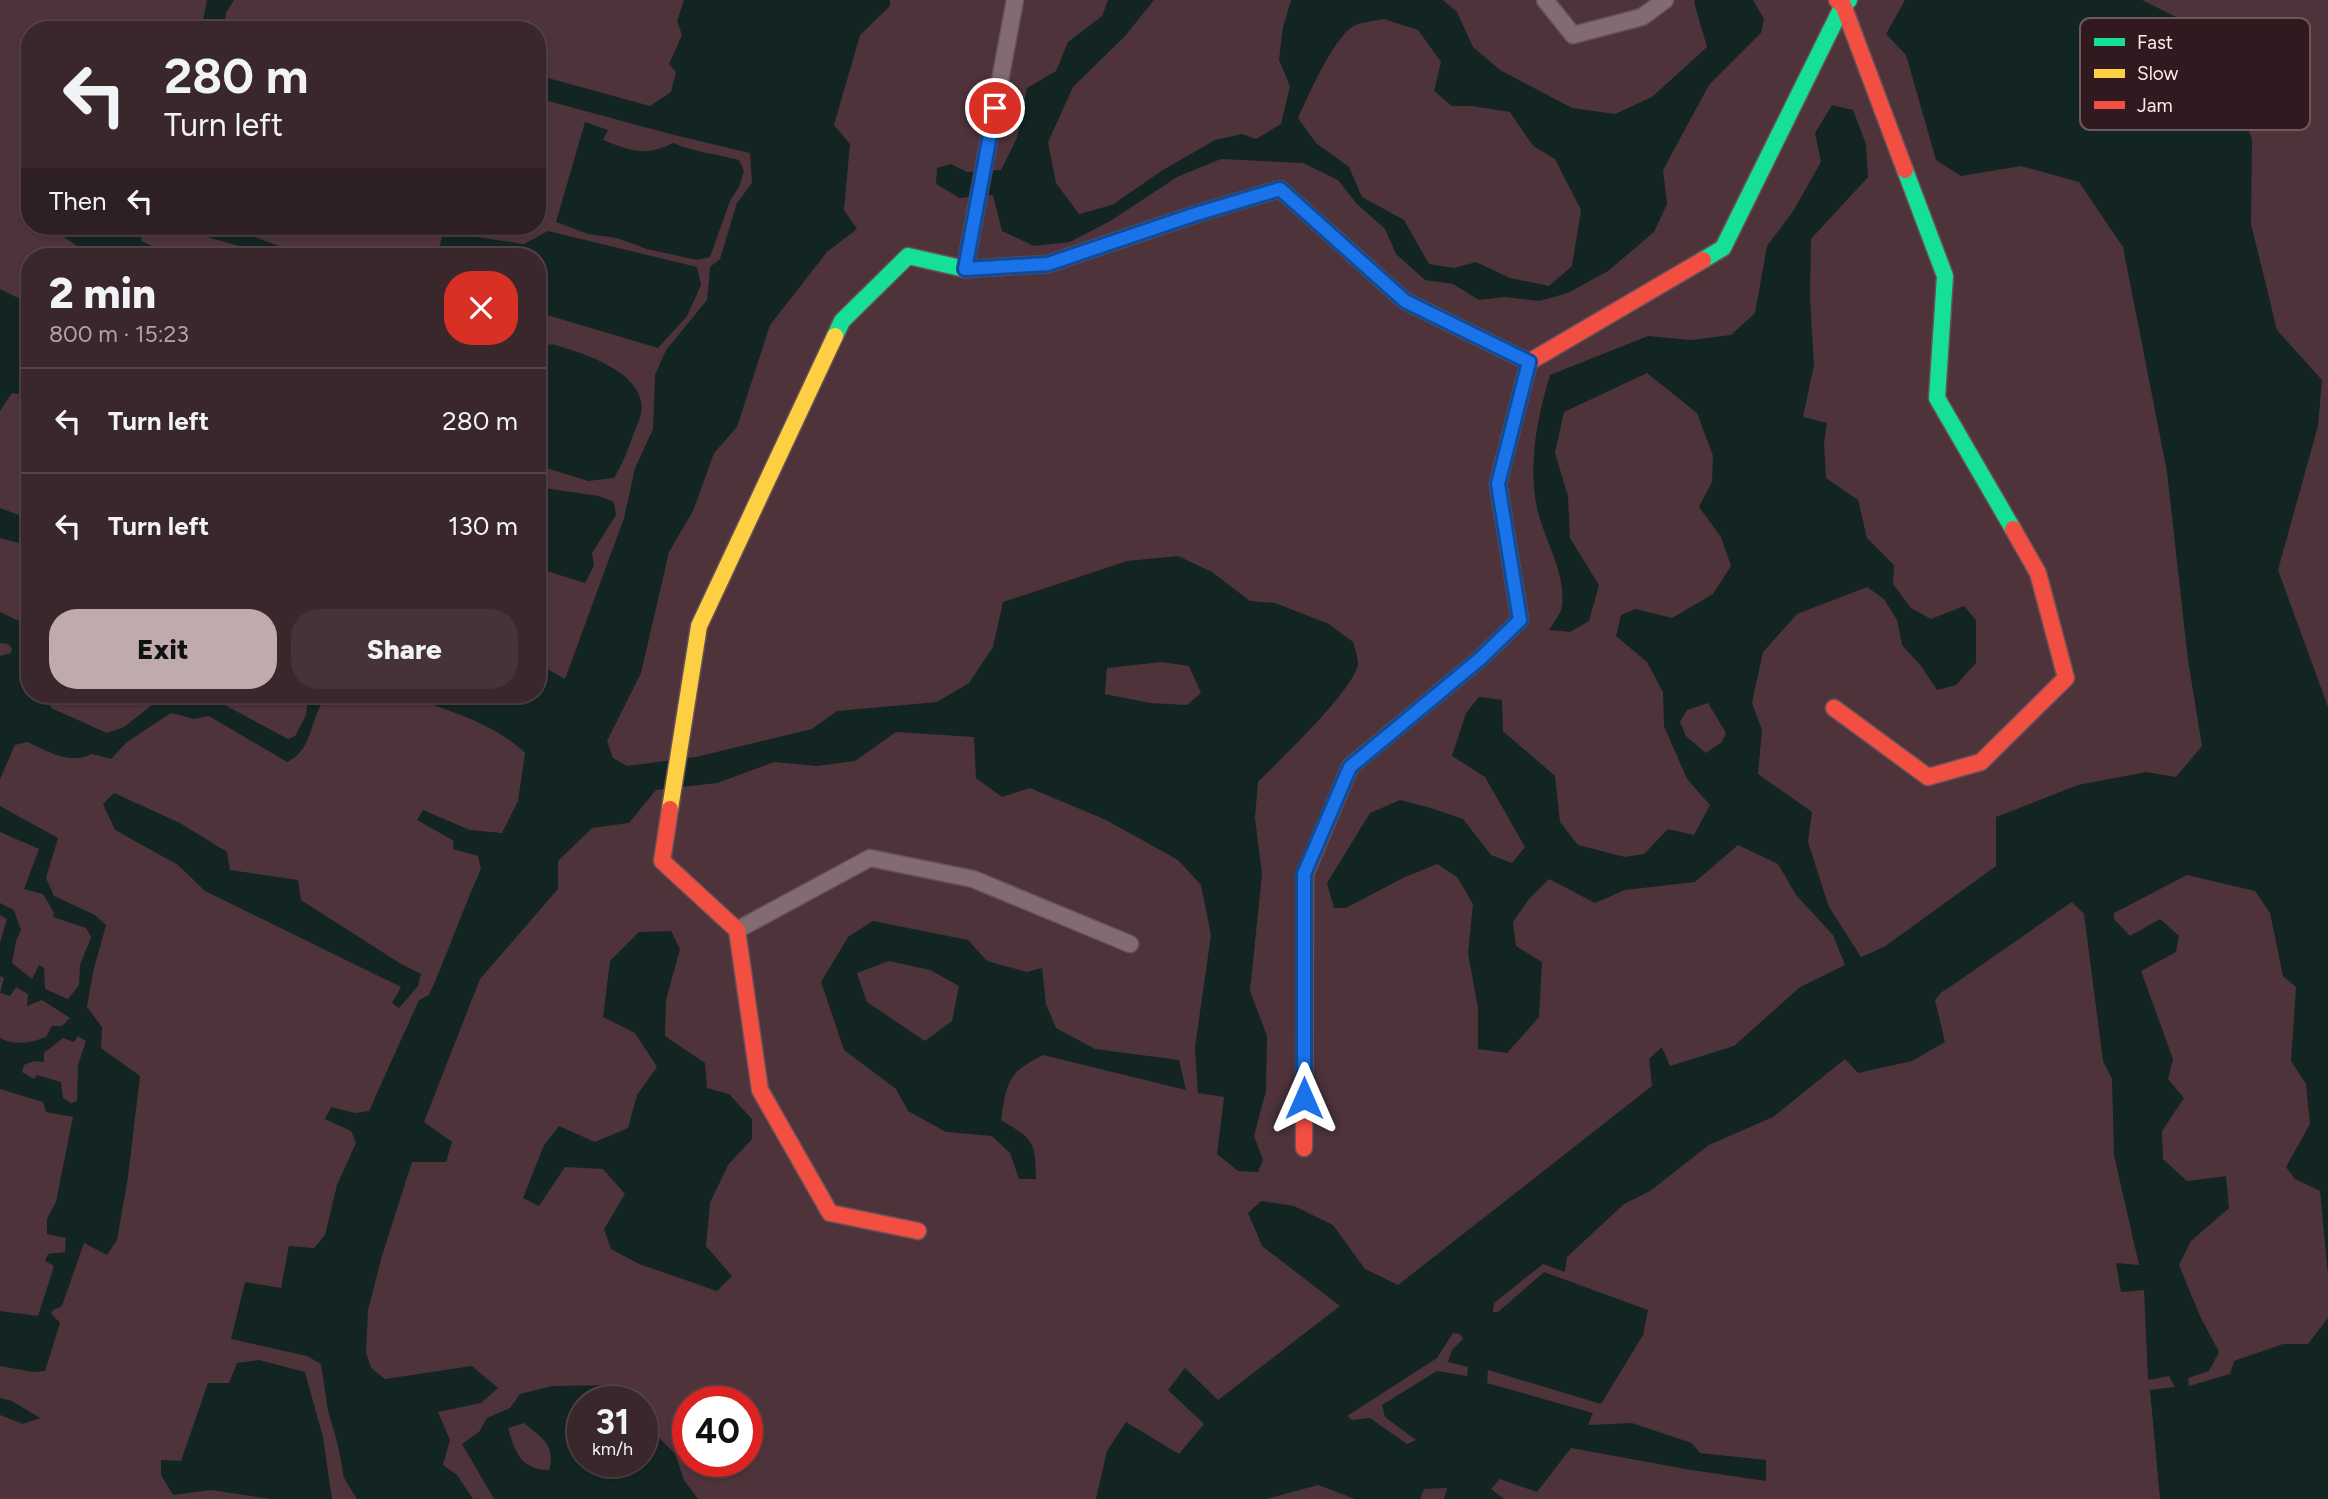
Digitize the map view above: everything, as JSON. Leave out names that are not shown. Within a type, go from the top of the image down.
[{"type":"street","points":[[965,269],[1015,0]]},
{"type":"street","points":[[1545,0],[1573,35],[1642,17],[1665,0]]},
{"type":"street","points":[[1304,1148],[1304,874],[1350,767],[1481,658],[1520,620],[1498,484],[1529,362],[1723,248],[1843,2]]},
{"type":"street","points":[[1834,708],[1928,777],[1981,762],[2066,678],[2038,573],[1937,398],[1945,276],[1843,2]]},
{"type":"street","points":[[918,1231],[830,1213],[760,1090],[737,930],[662,861],[699,626],[842,321],[908,256],[965,269],[1048,264],[1280,189],[1405,301],[1529,362]]},
{"type":"street","points":[[737,930],[870,858],[973,879],[1130,944]]},
{"type":"shaded area","points":[[207,0],[234,0],[226,13],[225,21],[203,21]]},
{"type":"shaded area","points":[[684,0],[890,0],[890,6],[860,35],[834,125],[850,144],[844,210],[857,229],[827,252],[770,325],[737,427],[714,453],[693,511],[669,552],[641,673],[607,741],[613,758],[627,766],[696,757],[812,729],[837,711],[937,702],[969,683],[993,647],[1003,602],[1127,561],[1178,556],[1212,572],[1250,601],[1275,603],[1329,624],[1353,642],[1358,664],[1354,675],[1314,725],[1258,782],[1255,818],[1262,874],[1250,991],[1267,1036],[1266,1091],[1254,1136],[1263,1160],[1258,1172],[1238,1171],[1217,1154],[1224,1097],[1198,1093],[1195,1047],[1211,935],[1201,885],[1178,860],[1106,820],[1030,788],[1002,797],[976,778],[974,737],[896,732],[855,761],[817,766],[774,762],[717,783],[656,790],[629,823],[592,828],[558,861],[558,889],[480,979],[424,1122],[452,1142],[446,1162],[412,1162],[368,1310],[366,1353],[371,1368],[385,1379],[472,1366],[498,1388],[481,1403],[438,1412],[450,1440],[443,1465],[457,1475],[473,1499],[357,1499],[344,1478],[328,1411],[321,1364],[307,1356],[231,1339],[245,1282],[281,1288],[289,1246],[314,1248],[325,1235],[337,1185],[356,1143],[351,1131],[325,1119],[331,1107],[355,1113],[369,1111],[419,1000],[429,995],[481,869],[478,856],[453,849],[454,841],[417,820],[423,810],[470,830],[502,833],[518,801],[525,753],[483,725],[426,703],[546,703],[546,668],[565,679],[624,518],[635,468],[653,429],[655,375],[666,350],[707,300],[710,267],[720,259],[737,203],[752,183],[750,153],[546,100],[546,77],[650,106],[671,92],[676,72],[669,64],[682,35],[677,21]],"holes":[[[1162,662],[1189,666],[1201,693],[1187,705],[1150,703],[1105,694],[1107,668]]]},
{"type":"shaded area","points":[[1108,0],[1154,0],[1125,36],[1073,87],[1048,142],[1056,183],[1079,214],[1112,205],[1163,170],[1215,140],[1242,134],[1256,139],[1281,124],[1290,86],[1279,60],[1283,27],[1291,0],[1443,0],[1457,12],[1473,47],[1500,70],[1572,108],[1615,114],[1652,97],[1707,47],[1695,0],[1753,0],[1764,19],[1761,33],[1709,85],[1663,170],[1667,204],[1654,232],[1608,271],[1568,293],[1539,301],[1505,297],[1479,300],[1453,284],[1425,280],[1396,254],[1385,229],[1357,204],[1338,180],[1303,163],[1221,159],[1177,177],[1112,220],[1070,242],[1034,246],[1002,231],[993,195],[960,198],[936,184],[937,168],[951,164],[967,172],[1001,170],[1017,138],[1027,88],[1056,71],[1068,42],[1102,16]],"holes":[[[1384,19],[1418,30],[1441,62],[1434,91],[1452,106],[1510,112],[1533,146],[1555,159],[1581,210],[1572,266],[1549,286],[1510,278],[1476,262],[1454,268],[1429,264],[1404,220],[1362,197],[1349,167],[1316,143],[1298,118],[1329,56],[1352,27]]]},
{"type":"shaded area","points":[[1905,0],[2142,0],[2177,18],[2080,18],[2080,130],[2248,130],[2252,139],[2251,224],[2277,330],[2322,380],[2318,426],[2278,570],[2328,707],[2328,1275],[2320,1191],[2295,1179],[2286,1167],[2310,1124],[2306,1084],[2291,1061],[2296,987],[2283,976],[2270,913],[2255,891],[2187,875],[2114,913],[2114,919],[2130,936],[2160,919],[2179,936],[2176,952],[2141,971],[2173,1059],[2168,1079],[2184,1098],[2162,1131],[2163,1159],[2187,1181],[2226,1176],[2229,1208],[2191,1241],[2179,1265],[2200,1316],[2219,1352],[2209,1371],[2188,1378],[2189,1386],[2230,1374],[2234,1361],[2283,1344],[2308,1344],[2328,1318],[2328,1499],[2160,1499],[2150,1390],[2175,1387],[2169,1376],[2148,1380],[2144,1290],[2121,1292],[2116,1263],[2139,1265],[2114,1155],[2112,1079],[2103,1061],[2084,914],[2069,899],[2048,894],[1981,942],[1935,1000],[1945,1042],[1912,1061],[1858,1073],[1845,1059],[1773,1117],[1709,1145],[1650,1191],[1624,1204],[1567,1257],[1565,1272],[1543,1264],[1494,1303],[1493,1312],[1498,1312],[1544,1272],[1648,1310],[1643,1335],[1601,1404],[1488,1370],[1487,1383],[1593,1413],[1588,1425],[1632,1423],[1692,1443],[1700,1453],[1766,1460],[1766,1481],[1571,1448],[1537,1492],[1500,1479],[1491,1489],[1504,1499],[1444,1499],[1447,1488],[1424,1489],[1420,1499],[1355,1499],[1318,1485],[1266,1499],[1096,1499],[1107,1451],[1126,1422],[1179,1454],[1204,1424],[1168,1390],[1185,1368],[1218,1400],[1340,1306],[1262,1246],[1248,1213],[1261,1201],[1294,1206],[1333,1225],[1365,1269],[1398,1285],[1652,1086],[1649,1059],[1662,1047],[1670,1066],[1734,1046],[1800,987],[1845,965],[1833,935],[1796,895],[1778,864],[1738,845],[1695,882],[1625,890],[1595,903],[1549,879],[1529,899],[1513,922],[1516,946],[1542,962],[1539,1017],[1507,1053],[1478,1049],[1478,1008],[1468,953],[1473,904],[1457,877],[1437,864],[1403,878],[1346,908],[1334,908],[1327,883],[1370,813],[1400,800],[1463,819],[1491,855],[1512,863],[1525,847],[1485,777],[1452,756],[1466,713],[1479,697],[1502,700],[1503,731],[1555,776],[1560,822],[1578,845],[1625,857],[1644,854],[1668,829],[1694,835],[1710,805],[1687,779],[1664,726],[1663,692],[1647,662],[1616,636],[1621,615],[1636,609],[1672,618],[1713,594],[1731,566],[1721,537],[1699,507],[1712,482],[1713,456],[1697,413],[1647,373],[1564,412],[1555,453],[1568,496],[1570,538],[1599,585],[1589,621],[1570,632],[1549,630],[1559,615],[1562,593],[1558,568],[1540,520],[1534,491],[1534,457],[1541,408],[1550,375],[1648,336],[1691,340],[1731,335],[1755,313],[1767,246],[1792,213],[1821,162],[1815,133],[1832,105],[1853,110],[1866,144],[1868,177],[1811,239],[1810,298],[1814,365],[1803,417],[1827,423],[1824,443],[1826,478],[1858,500],[1867,538],[1894,565],[1893,584],[1911,608],[1931,619],[1964,606],[1976,620],[1976,663],[1956,685],[1937,690],[1921,666],[1902,645],[1897,620],[1884,599],[1867,587],[1797,614],[1763,652],[1752,703],[1762,730],[1758,774],[1812,812],[1808,842],[1829,907],[1861,957],[1884,947],[1996,866],[1996,817],[2078,785],[2146,772],[2176,777],[2202,746],[2188,660],[2167,472],[2123,247],[2079,182],[2021,166],[1961,176],[1936,160],[1906,55],[1886,34]],"holes":[[[1708,703],[1726,733],[1722,742],[1706,753],[1686,736],[1680,722],[1687,710]],[[1453,1333],[1460,1334],[1463,1339],[1452,1350],[1448,1362],[1468,1367],[1467,1376],[1437,1371],[1382,1405],[1385,1417],[1416,1440],[1407,1444],[1370,1418],[1352,1420],[1347,1416],[1437,1358]]]},
{"type":"shaded area","points":[[585,122],[608,130],[603,140],[638,151],[654,150],[673,143],[739,160],[744,171],[710,257],[697,260],[647,249],[617,238],[588,234],[556,222]]},
{"type":"shaded area","points":[[546,232],[697,267],[701,285],[687,316],[658,348],[546,315],[546,248],[439,248],[443,235],[464,235],[524,244],[546,235]]},
{"type":"shaded area","points":[[63,235],[143,235],[141,241],[156,248],[79,248]]},
{"type":"shaded area","points":[[200,235],[249,235],[285,248],[246,248]]},
{"type":"shaded area","points":[[0,289],[21,300],[21,394],[12,393],[0,411]]},
{"type":"shaded area","points":[[552,344],[604,363],[628,379],[636,389],[642,406],[641,415],[614,478],[588,481],[546,468],[546,346]]},
{"type":"shaded area","points":[[546,488],[599,496],[614,502],[616,515],[592,553],[594,566],[585,583],[546,571]]},
{"type":"shaded area","points":[[0,508],[21,516],[21,544],[0,538]]},
{"type":"shaded area","points":[[0,612],[21,622],[21,703],[50,703],[51,708],[107,733],[124,727],[155,703],[221,703],[288,739],[295,736],[306,715],[307,703],[322,703],[303,749],[287,762],[209,716],[194,719],[171,713],[127,742],[111,759],[92,754],[67,758],[27,742],[15,745],[0,779],[0,656],[11,653],[12,649],[8,644],[0,643]]},
{"type":"shaded area","points":[[114,793],[180,823],[227,852],[230,870],[298,880],[301,900],[421,974],[418,986],[399,1008],[392,1003],[401,987],[205,891],[178,865],[115,830],[103,804]]},
{"type":"shaded area","points":[[0,806],[58,838],[46,878],[54,896],[95,915],[106,925],[87,1007],[102,1027],[101,1048],[140,1076],[128,1177],[117,1240],[107,1255],[84,1243],[62,1306],[51,1313],[60,1323],[45,1371],[33,1372],[0,1366],[0,1311],[38,1316],[54,1266],[45,1261],[48,1254],[65,1252],[66,1238],[47,1234],[47,1219],[56,1202],[73,1117],[46,1112],[43,1102],[0,1089],[0,1038],[17,1043],[35,1041],[46,1037],[52,1026],[62,1026],[70,1018],[42,1000],[27,1006],[28,994],[16,987],[10,996],[0,993],[4,978],[0,976],[0,943],[7,919],[0,915],[0,903],[14,910],[21,930],[12,963],[32,979],[39,965],[44,968],[45,989],[68,999],[79,985],[80,965],[91,937],[86,928],[53,917],[54,913],[43,894],[24,889],[39,849],[0,832]],"holes":[[[78,1036],[86,1041],[78,1065],[77,1101],[71,1103],[63,1098],[61,1082],[37,1075],[34,1079],[22,1072],[24,1065],[34,1061],[44,1062],[44,1053],[63,1038],[74,1042]]]},
{"type":"shaded area","points":[[873,921],[968,940],[987,961],[1027,972],[1042,968],[1046,1004],[1056,1028],[1095,1049],[1179,1060],[1186,1090],[1043,1055],[1031,1061],[1015,1073],[1007,1087],[1001,1120],[1026,1137],[1033,1149],[1036,1179],[1019,1179],[1010,1153],[992,1136],[946,1132],[908,1111],[896,1089],[844,1050],[821,982],[848,937]],"holes":[[[889,961],[930,970],[959,986],[952,1021],[925,1041],[867,1002],[857,973]]]},
{"type":"shaded area","points":[[671,931],[680,949],[666,1000],[665,1036],[705,1063],[707,1088],[729,1094],[752,1119],[752,1139],[728,1165],[710,1203],[706,1246],[732,1276],[717,1291],[639,1264],[611,1249],[604,1229],[625,1194],[603,1169],[565,1167],[539,1206],[523,1198],[544,1145],[559,1126],[595,1142],[628,1128],[637,1095],[657,1067],[635,1033],[603,1017],[610,961],[639,932]]},
{"type":"shaded area","points":[[259,1360],[305,1372],[323,1437],[332,1499],[271,1499],[211,1490],[173,1495],[161,1475],[161,1460],[181,1461],[208,1383],[229,1383],[237,1363]]},
{"type":"shaded area","points":[[617,1385],[619,1386],[567,1386],[567,1477],[658,1477],[658,1436],[672,1451],[672,1477],[683,1477],[698,1499],[494,1499],[462,1444],[479,1432],[487,1418],[510,1408],[520,1394],[552,1386]],"holes":[[[524,1423],[542,1438],[551,1454],[549,1470],[532,1467],[521,1458],[513,1445],[508,1428]]]},
{"type":"shaded area","points":[[0,1398],[12,1401],[40,1418],[23,1424],[0,1415]]},
{"type":"waterway","points":[[1939,980],[2084,879]]},
{"type":"traffic: fast","points":[[1703,260],[1723,248],[1843,5],[1849,0]]},
{"type":"traffic: fast","points":[[1905,170],[1945,276],[1937,398],[2013,529]]},
{"type":"traffic: fast","points":[[835,336],[842,321],[908,256],[965,269],[1048,264],[1280,189],[1346,248]]},
{"type":"traffic: slow","points":[[670,809],[699,626],[835,336]]},
{"type":"traffic: slow","points":[[1358,760],[1481,658],[1520,620],[1498,484],[1504,460]]},
{"type":"traffic: jam","points":[[1837,0],[1843,5],[1905,170]]},
{"type":"traffic: jam","points":[[1346,248],[1405,301],[1529,362]]},
{"type":"traffic: jam","points":[[1504,460],[1529,362],[1703,260]]},
{"type":"traffic: jam","points":[[1834,708],[1928,777],[1981,762],[2066,678],[2038,573],[2013,529]]},
{"type":"traffic: jam","points":[[1304,1148],[1305,874],[1350,767],[1358,760]]},
{"type":"traffic: jam","points":[[670,809],[662,861],[737,930],[760,1090],[830,1213],[918,1231]]},
{"type":"route","points":[[995,108],[965,269],[1048,264],[1280,189],[1405,301],[1529,362],[1498,484],[1520,620],[1481,658],[1350,767],[1304,874],[1304,1098]]}]
